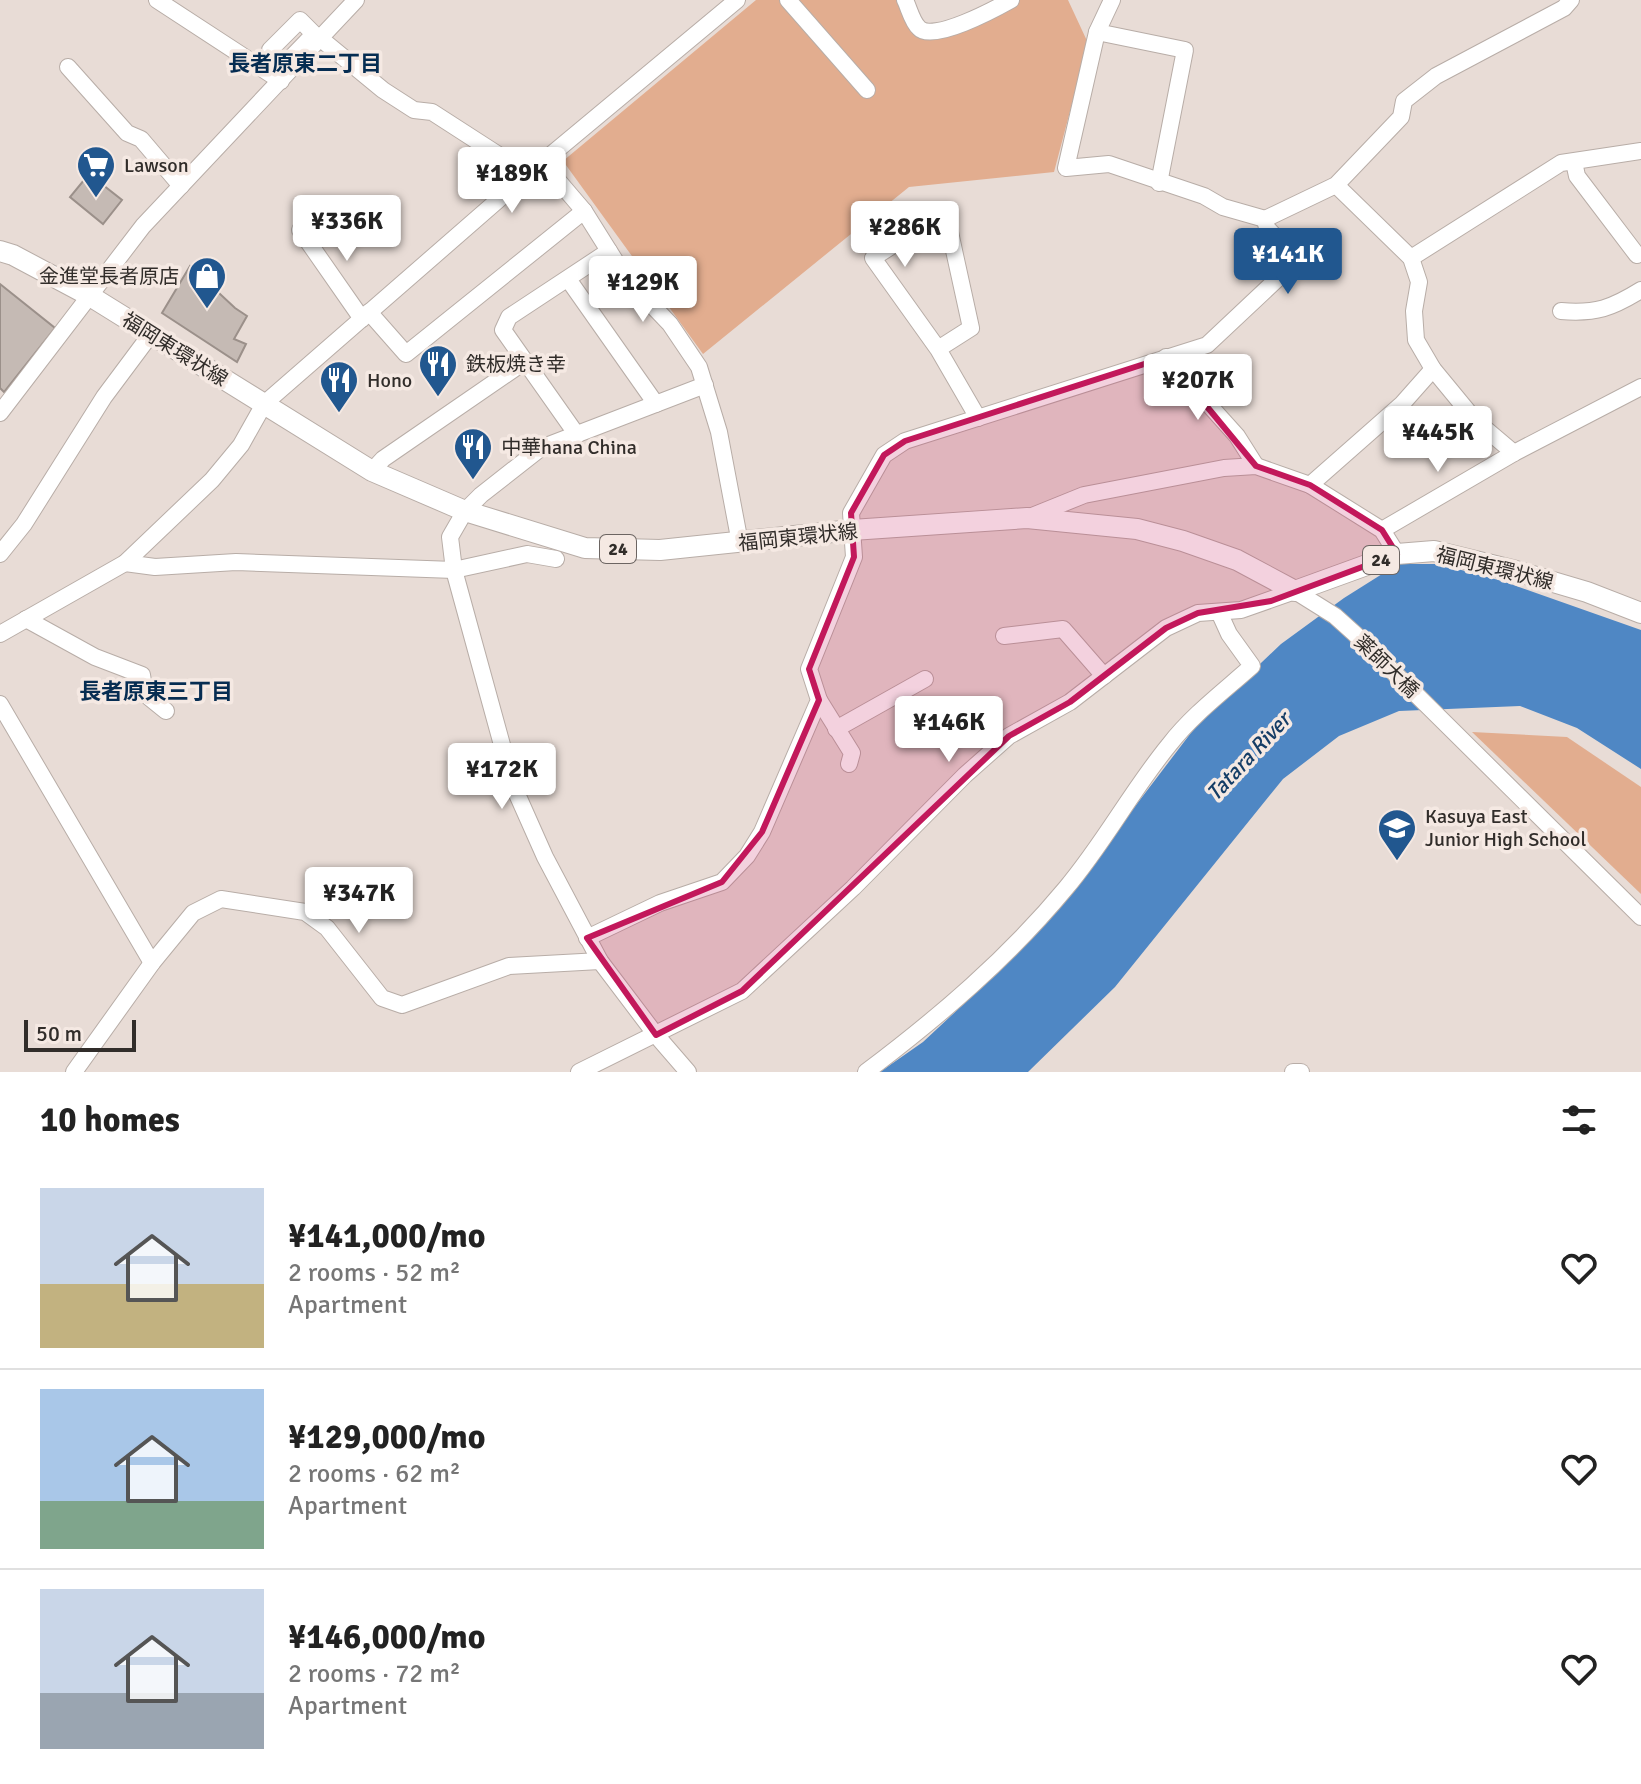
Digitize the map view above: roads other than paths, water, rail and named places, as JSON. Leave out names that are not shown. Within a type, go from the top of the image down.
[{"type":"main road","name":"福岡東環状線","points":[[0,251],[90,296],[372,471],[465,511],[585,548],[660,550],[852,530],[1027,518],[1137,529],[1183,541],[1237,560],[1295,591],[1397,554],[1434,551],[1469,557],[1587,592],[1641,613]]},
{"type":"street","points":[[157,0],[281,81]]},
{"type":"street","points":[[0,413],[143,226],[281,81],[301,54],[321,39],[356,0]]},
{"type":"street","points":[[0,634],[125,563],[212,480],[241,445],[264,404],[528,174],[737,0]]},
{"type":"street","points":[[788,0],[867,90]]},
{"type":"street","points":[[905,0],[919,29],[927,33],[941,32],[1011,0]]},
{"type":"street","points":[[1112,0],[1097,32],[1066,168],[1109,164],[1204,196],[1223,207],[1265,219],[1336,185],[1401,117],[1404,101],[1436,76],[1564,8],[1571,0]]},
{"type":"street","points":[[1097,32],[1185,50],[1159,183]]},
{"type":"street","points":[[321,39],[383,90],[414,110],[432,112],[528,174]]},
{"type":"street","points":[[68,67],[127,133],[141,139],[181,186]]},
{"type":"street","points":[[1411,258],[1561,163],[1641,151]]},
{"type":"street","points":[[1574,162],[1577,176],[1637,255]]},
{"type":"street","points":[[543,163],[584,211],[626,278],[670,324],[699,367],[719,432],[740,543]]},
{"type":"street","points":[[1336,185],[1411,258],[1419,282],[1414,311],[1416,340],[1433,369],[1475,420],[1514,453]]},
{"type":"street","points":[[300,230],[365,316],[406,354],[584,211]]},
{"type":"street","points":[[849,764],[852,753],[819,700],[809,669],[854,557],[851,513],[884,455],[905,441],[1207,345],[1296,259],[1267,228],[1265,219]]},
{"type":"street","points":[[938,349],[971,328],[948,223],[929,222],[873,258],[938,349],[978,418]]},
{"type":"street","points":[[577,435],[503,330],[509,317],[609,251]]},
{"type":"street","points":[[568,279],[656,404]]},
{"type":"street","points":[[1561,311],[1588,313],[1623,301],[1641,290]]},
{"type":"street","points":[[0,554],[24,524],[104,397],[151,334]]},
{"type":"street","points":[[1166,357],[1237,436],[1256,466]]},
{"type":"street","points":[[372,471],[383,459],[524,362]]},
{"type":"street","points":[[1310,485],[1402,404],[1433,369]]},
{"type":"street","points":[[688,1072],[600,961],[545,857],[513,785],[454,570],[450,537],[465,511],[481,495],[541,448],[705,385]]},
{"type":"street","points":[[1382,530],[1514,453],[1641,387]]},
{"type":"street","points":[[1027,518],[1084,495],[1224,468],[1256,466],[1310,485],[1382,530],[1397,554]]},
{"type":"street","points":[[125,563],[155,567],[236,562],[454,570],[527,554],[556,559]]},
{"type":"street","points":[[579,1072],[742,991],[1009,736],[1070,702],[1166,628],[1198,613],[1241,610],[1295,591]]},
{"type":"street","name":"薬師大橋","points":[[1295,591],[1322,607],[1355,634],[1641,917]]},
{"type":"street","points":[[866,1072],[968,990],[1008,952],[1067,887],[1169,744],[1252,666],[1229,634],[1219,612]]},
{"type":"street","points":[[26,619],[95,657],[142,675],[145,694],[166,711]]},
{"type":"street","points":[[1004,636],[1063,629],[1104,676]]},
{"type":"street","points":[[836,729],[925,679]]},
{"type":"street","points":[[587,938],[660,903],[722,882],[747,856],[762,832],[819,700]]},
{"type":"street","points":[[0,704],[152,963]]},
{"type":"street","points":[[74,1072],[152,963],[193,913],[221,899],[305,912],[327,928],[382,998],[402,1005],[509,966],[600,961]]},
{"type":"street","points":[[1293,1072],[1301,1072]]},
{"type":"water","name":"Tatara River","points":[[1398,564],[1439,564],[1502,581],[1641,630],[1641,769],[1577,728],[1520,706],[1399,711],[1339,736],[1283,779],[1115,987],[1028,1072],[880,1072],[923,1042],[999,971],[1066,897],[1200,721],[1281,644],[1344,598]]},
{"type":"place","name":"Lawson","points":[[96,199]]},
{"type":"place","name":"金進堂長者原店","points":[[207,310]]},
{"type":"place","name":"鉄板焼き幸","points":[[438,398]]},
{"type":"place","name":"Hono","points":[[339,414]]},
{"type":"place","name":"中華hana China","points":[[473,481]]},
{"type":"place","name":"Kasuya East Junior High School","points":[[1397,862]]},
{"type":"district","name":"長者原東二丁目","points":[[305,63]]},
{"type":"district","name":"長者原東三丁目","points":[[156,691]]}]
